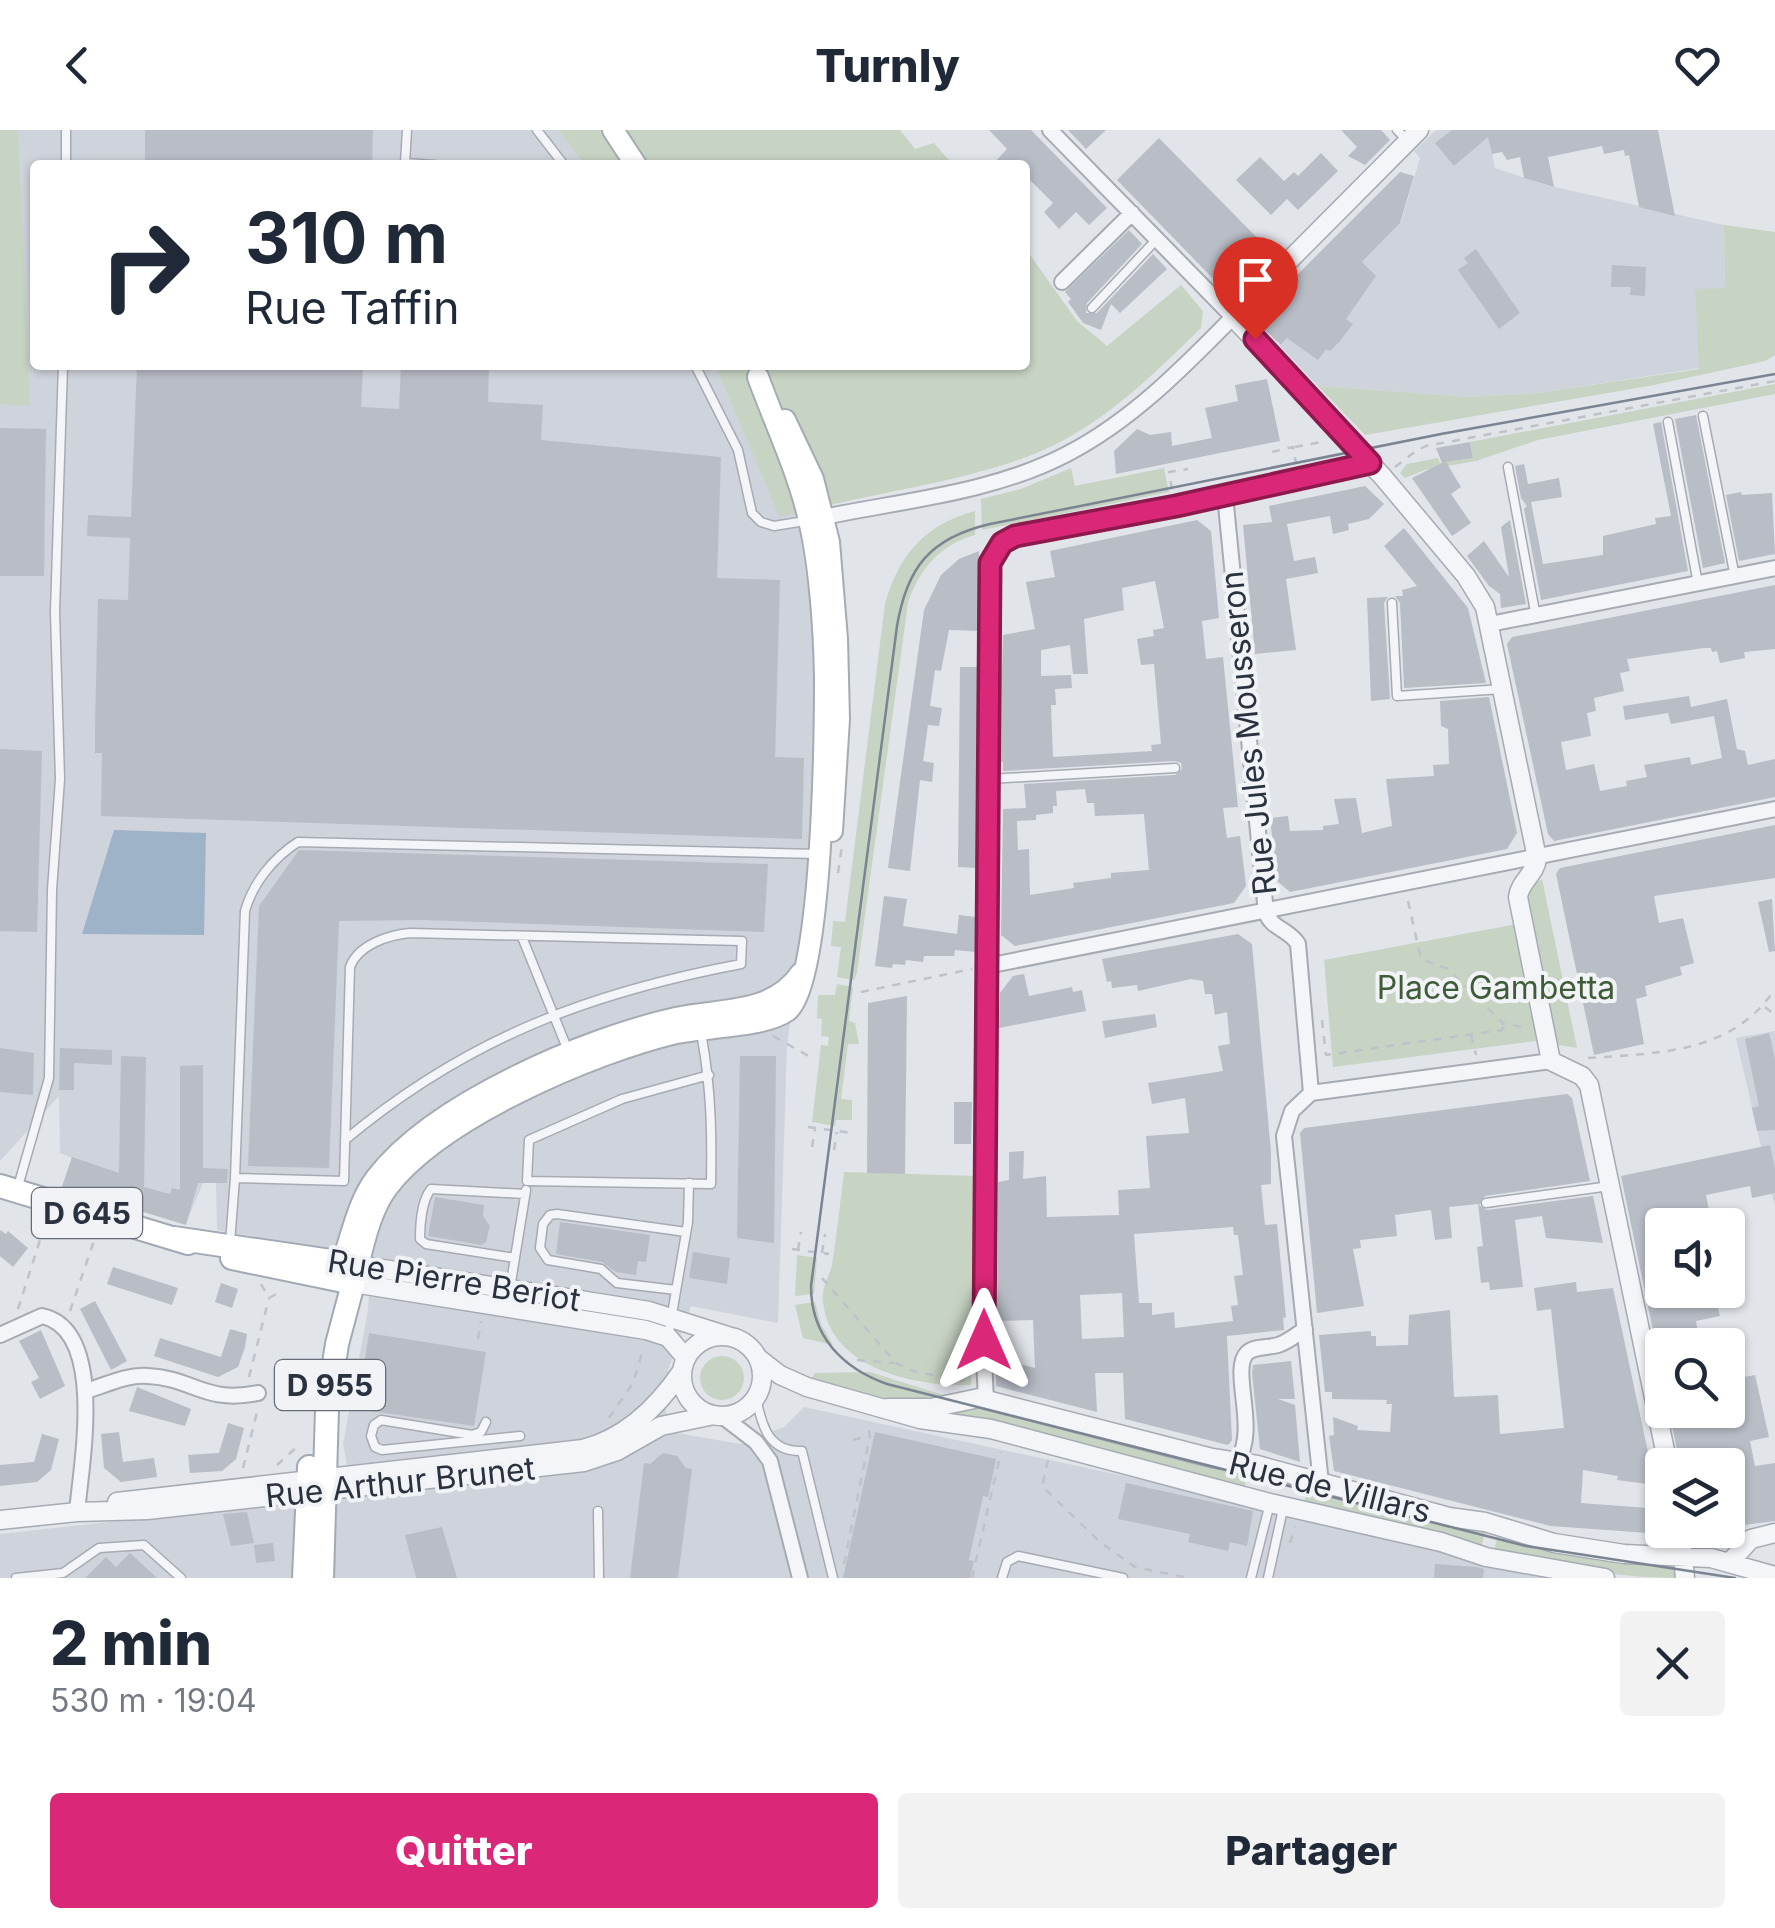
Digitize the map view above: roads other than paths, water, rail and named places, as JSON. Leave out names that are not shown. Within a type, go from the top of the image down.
[{"type":"main road","points":[[613,130],[633,160]]},
{"type":"main road","points":[[348,1273],[369,1188],[402,1150],[489,1091],[571,1060],[615,1035],[698,1021],[771,1002],[787,991],[805,968],[836,802],[836,623],[817,519],[755,371]]},
{"type":"main road","name":"Rue Pierre Beriot","points":[[8,1188],[228,1251],[254,1264],[348,1273]]},
{"type":"main road","name":"D 955","points":[[322,1578],[316,1485],[316,1378],[348,1273]]},
{"type":"main road","name":"D 955","points":[[304,1578],[316,1485]]},
{"type":"street","points":[[1050,130],[1233,316],[1376,470],[1472,585],[1485,607],[1537,858],[1536,867],[1518,897],[1551,1061]]},
{"type":"street","points":[[817,519],[988,483],[1064,456],[1135,409],[1233,316],[1408,134]]},
{"type":"street","points":[[1062,282],[1132,213]]},
{"type":"street","points":[[986,1392],[990,572],[997,548],[1015,536],[1300,480],[1376,470]]},
{"type":"street","name":"Rue Jules Mousseron","points":[[1226,495],[1266,912],[1270,922],[1293,936],[1298,944],[1311,1093]]},
{"type":"street","points":[[1490,624],[1775,568]]},
{"type":"street","points":[[988,966],[1775,809]]},
{"type":"street","points":[[1321,1483],[1284,1136],[1292,1111],[1311,1093],[1551,1061],[1582,1076],[1588,1086],[1664,1448]]},
{"type":"street","name":"Rue Pierre Beriot","points":[[348,1273],[508,1298],[672,1316],[731,1337]]},
{"type":"street","name":"Rue Pierre Beriot","points":[[508,1298],[668,1338]]},
{"type":"street","points":[[6,1332],[42,1316],[64,1327],[82,1365],[86,1391],[78,1512]]},
{"type":"street","points":[[1237,1461],[1247,1442],[1244,1358],[1251,1350],[1287,1341],[1305,1328]]},
{"type":"street","points":[[684,1365],[704,1340],[731,1337],[749,1346],[758,1358],[762,1372],[758,1394],[741,1412],[718,1416]]},
{"type":"street","points":[[668,1338],[684,1365],[683,1387],[691,1402],[756,1442],[770,1461],[800,1578]]},
{"type":"street","name":"Rue de Villars","points":[[758,1358],[780,1375],[807,1387],[920,1419],[991,1429],[1360,1522],[1486,1558],[1605,1578]]},
{"type":"street","name":"Rue Arthur Brunet","points":[[523,1463],[583,1449],[625,1432],[664,1396],[684,1365]]},
{"type":"street","points":[[86,1391],[147,1376],[222,1397],[258,1393]]},
{"type":"street","name":"Rue de Villars","points":[[758,1394],[783,1385],[807,1387]]},
{"type":"street","name":"Rue de Villars","points":[[887,1408],[925,1408],[986,1392],[1212,1458],[1237,1461],[1449,1518],[1485,1522],[1554,1543],[1624,1554],[1730,1562],[1775,1576]]},
{"type":"street","name":"Rue Arthur Brunet","points":[[0,1520],[146,1510],[316,1485],[596,1459],[661,1426],[718,1416]]},
{"type":"street","points":[[1730,1562],[1751,1540],[1775,1533]]},
{"type":"street","points":[[1683,1548],[1685,1578]]},
{"type":"lane","points":[[66,130],[66,160]]},
{"type":"lane","points":[[405,160],[407,130]]},
{"type":"lane","points":[[537,130],[560,160]]},
{"type":"lane","points":[[1092,308],[1157,238]]},
{"type":"lane","points":[[8,1188],[49,1078],[52,890],[60,779],[56,612],[64,370]]},
{"type":"lane","points":[[698,370],[738,450],[752,513],[761,522],[774,526],[817,519]]},
{"type":"lane","points":[[1703,416],[1734,576]]},
{"type":"lane","points":[[1668,422],[1698,584]]},
{"type":"lane","points":[[1508,468],[1536,617]]},
{"type":"lane","points":[[1392,604],[1397,696],[1502,688]]},
{"type":"lane","points":[[989,779],[1175,768]]},
{"type":"lane","points":[[228,1251],[235,1178],[245,912],[251,891],[284,851],[298,842],[828,860]]},
{"type":"lane","points":[[235,1178],[344,1181],[345,1140],[350,967],[354,957],[387,937],[402,934],[742,942],[742,964],[665,979],[502,1036],[433,1073],[345,1140]]},
{"type":"lane","points":[[522,937],[571,1060]]},
{"type":"lane","points":[[527,1180],[711,1184],[712,1102],[698,1021]]},
{"type":"lane","points":[[508,1298],[530,1140],[622,1099],[709,1076]]},
{"type":"lane","points":[[668,1338],[686,1232],[689,1184]]},
{"type":"lane","points":[[1486,1203],[1610,1186]]},
{"type":"lane","points":[[515,1258],[426,1244],[420,1239],[420,1232],[426,1195],[431,1189],[525,1194]]},
{"type":"lane","points":[[676,1290],[617,1282],[600,1269],[548,1260],[540,1248],[543,1224],[550,1215],[557,1214],[686,1232]]},
{"type":"lane","points":[[758,1394],[764,1426],[776,1445],[786,1451],[802,1451],[833,1578]]},
{"type":"lane","points":[[486,1422],[481,1432],[472,1435],[380,1420],[371,1436],[375,1447],[382,1450],[520,1432],[523,1463]]},
{"type":"lane","points":[[1251,1578],[1277,1504]]},
{"type":"lane","points":[[1268,1578],[1277,1504]]},
{"type":"lane","points":[[598,1511],[599,1578]]},
{"type":"lane","points":[[16,1578],[62,1573],[99,1548],[144,1546],[181,1578]]},
{"type":"lane","points":[[1002,1578],[1007,1562],[1018,1556],[1123,1578]]},
{"type":"water","points":[[114,830],[206,833],[204,935],[82,934]]},
{"type":"tram line","points":[[1735,1578],[1526,1546],[887,1384],[856,1369],[832,1348],[817,1320],[811,1286],[897,626],[907,587],[925,558],[952,538],[990,524],[1441,434],[1775,374]]},
{"type":"park label","name":"Place Gambetta","points":[[1496,987]]}]
